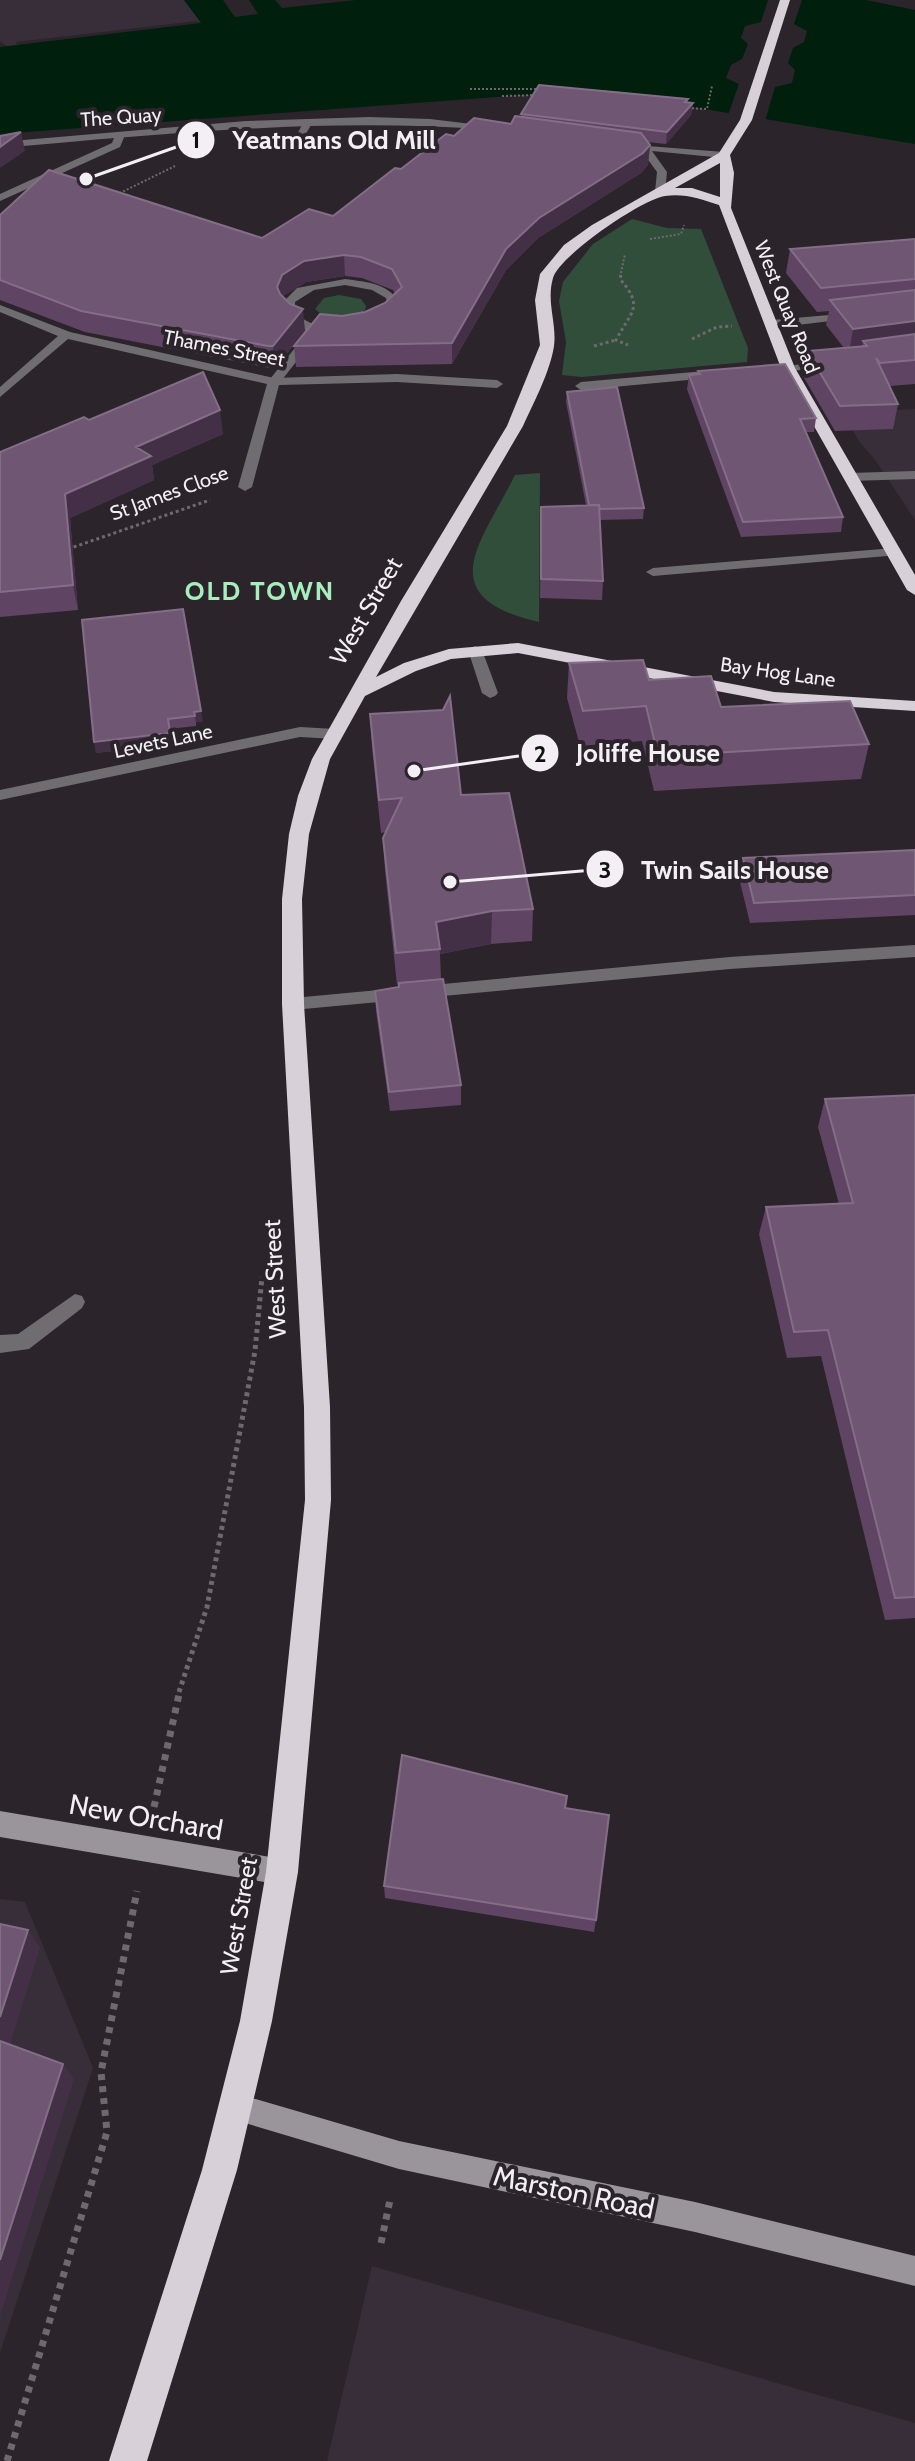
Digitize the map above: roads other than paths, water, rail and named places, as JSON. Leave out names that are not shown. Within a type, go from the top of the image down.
[{"type":"highway","points":[[724,155],[746,120],[785,0]]},
{"type":"highway","name":"West Street","points":[[128,2461],[189,2285],[235,2107],[276,1922],[282,1872],[318,1500],[317,1407],[293,1004],[292,899],[299,834],[308,796],[321,759],[515,426],[547,345],[542,300],[547,274],[578,241],[724,155]]},
{"type":"highway","name":"West Quay Road","points":[[724,155],[728,173],[724,202],[772,324],[781,368],[894,552],[910,571],[915,590]]},
{"type":"highway","points":[[660,192],[692,192],[724,202]]},
{"type":"highway","name":"Bay Hog Lane","points":[[358,693],[410,667],[449,654],[518,648],[774,697],[915,706]]},
{"type":"street","name":"The Quay","points":[[0,145],[307,123],[423,122],[497,128]]},
{"type":"street","points":[[293,148],[307,123]]},
{"type":"street","points":[[0,198],[116,145],[120,135]]},
{"type":"street","points":[[615,144],[724,155]]},
{"type":"street","points":[[645,149],[662,172],[660,192]]},
{"type":"street","points":[[345,282],[361,284],[387,293],[394,300],[395,308],[391,315],[369,327],[334,331],[316,329],[292,317],[288,309],[290,301],[298,293],[311,287],[345,282]]},
{"type":"street","name":"Thames Street","points":[[0,308],[66,335],[274,382],[397,378],[497,384]]},
{"type":"street","points":[[772,324],[872,313]]},
{"type":"street","points":[[274,382],[316,329]]},
{"type":"street","points":[[0,393],[66,335]]},
{"type":"street","points":[[781,368],[841,360]]},
{"type":"street","points":[[581,386],[729,373]]},
{"type":"street","name":"St James Close","points":[[245,487],[274,382]]},
{"type":"street","points":[[850,477],[915,475]]},
{"type":"street","points":[[653,572],[894,552]]},
{"type":"street","points":[[475,650],[490,693]]},
{"type":"street","name":"Levets Lane","points":[[0,795],[300,732],[335,734]]},
{"type":"street","points":[[293,1004],[730,963],[915,951]]},
{"type":"street","points":[[0,1344],[22,1343],[75,1302]]},
{"type":"street","name":"New Orchard","points":[[0,1824],[282,1872]]},
{"type":"street","name":"Marston Road","points":[[235,2107],[399,2155],[695,2217],[915,2271]]},
{"type":"place","name":"Yeatmans Old Mill","points":[[86,179]]},
{"type":"place","name":"Joliffe House","points":[[414,771]]},
{"type":"place","name":"Twin Sails House","points":[[450,882]]},
{"type":"district","name":"OLD TOWN","points":[[260,591]]}]
